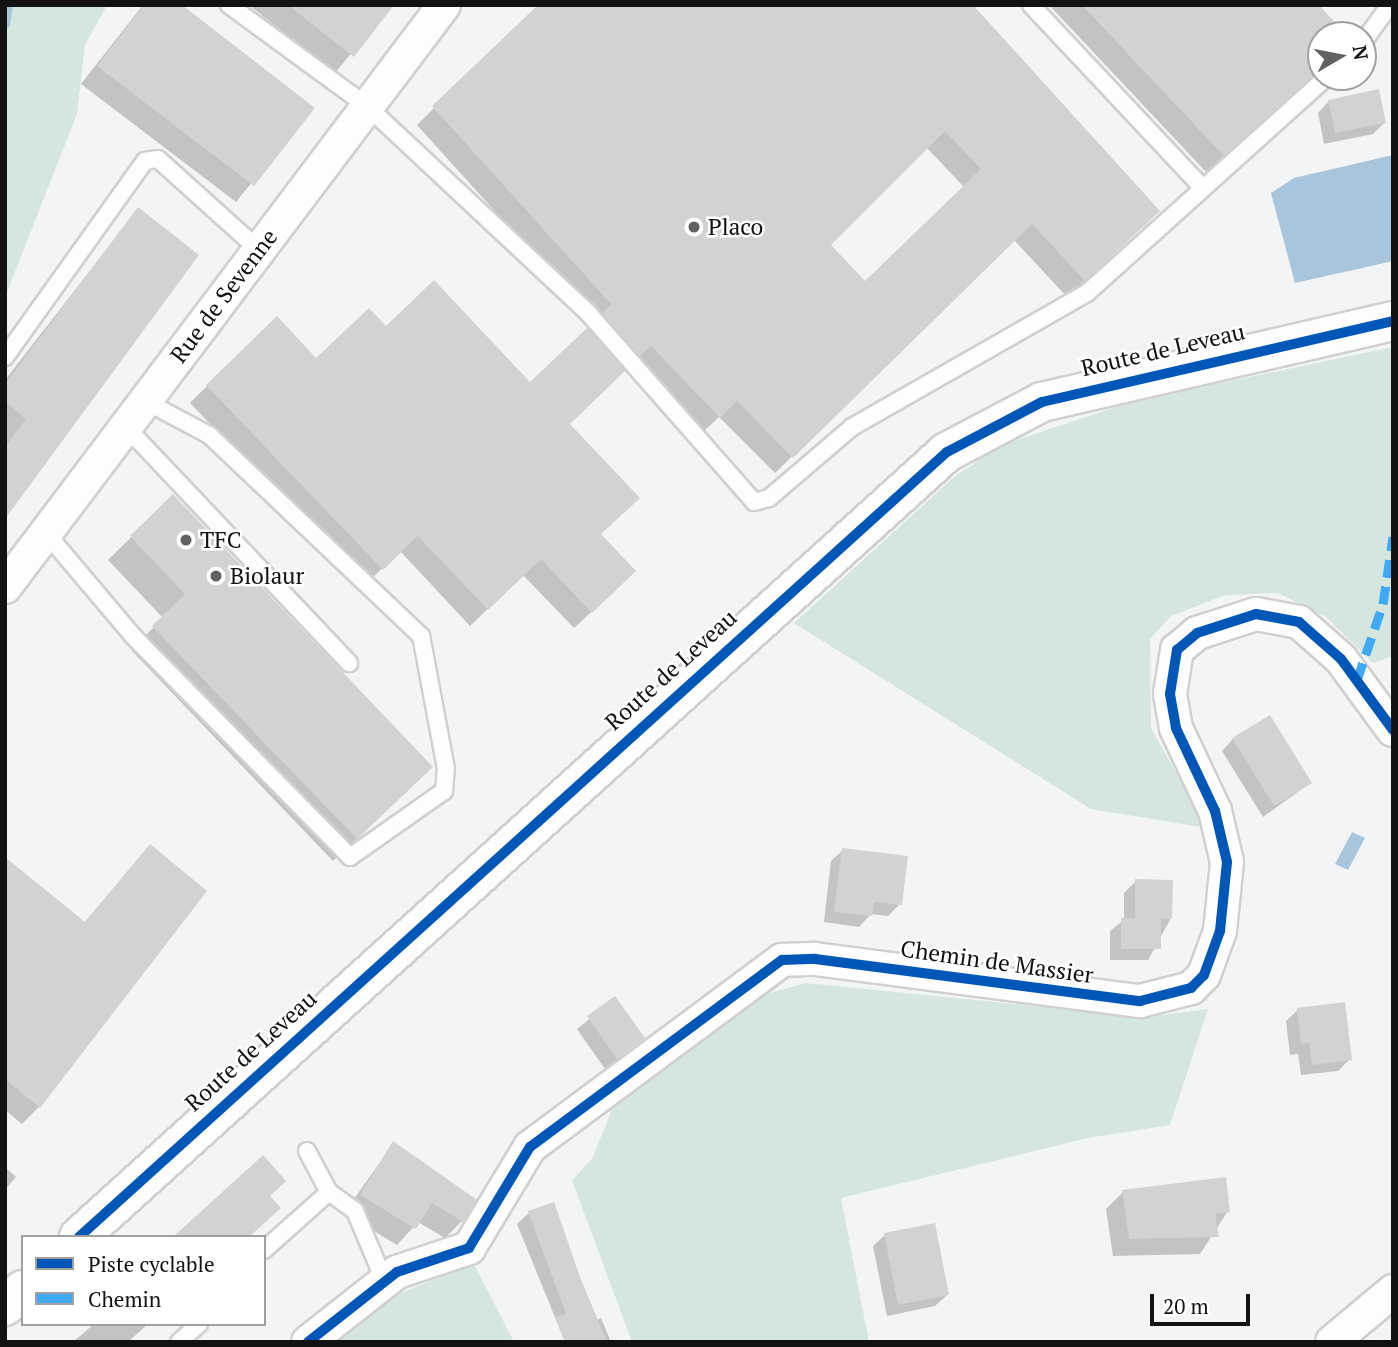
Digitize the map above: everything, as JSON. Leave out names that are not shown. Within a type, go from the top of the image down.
[{"type":"street","name":"Rue de Sevenne","points":[[5,587],[444,5]]},
{"type":"street","name":"Route de Leveau","points":[[81,1235],[947,452],[1042,402],[1393,321]]},
{"type":"street","name":"Chemin de Massier","points":[[308,1342],[384,1280],[469,1248],[530,1147],[782,960],[828,961],[1128,1000],[1191,988],[1214,953],[1227,862],[1215,811],[1175,728],[1170,694],[1177,650],[1197,633],[1256,614],[1299,622],[1341,660],[1393,730]]},
{"type":"street","points":[[1332,1342],[1393,1291]]},
{"type":"street","points":[[5,1306],[21,1292]]},
{"type":"lane","points":[[229,5],[367,106],[589,314],[754,502],[769,498],[852,427],[1062,312],[1311,91]]},
{"type":"lane","points":[[1031,5],[1203,188]]},
{"type":"lane","points":[[1377,23],[1390,5]]},
{"type":"lane","points":[[5,357],[145,161],[158,159],[259,250]]},
{"type":"lane","points":[[46,533],[133,636],[350,857],[444,791],[446,769],[421,636],[209,435],[145,401]]},
{"type":"lane","points":[[125,427],[349,663]]},
{"type":"lane","points":[[307,1151],[329,1192],[355,1210],[384,1280]]},
{"type":"lane","points":[[266,1248],[329,1192]]},
{"type":"lane","points":[[179,1342],[197,1326]]},
{"type":"shaded area","points":[[5,5],[107,5],[85,45],[77,114],[5,297]]},
{"type":"shaded area","points":[[1393,347],[1393,656],[1373,663],[1326,617],[1278,593],[1225,595],[1171,616],[1150,639],[1151,728],[1207,828],[1091,809],[794,623],[955,476],[1002,445],[1134,401]]},
{"type":"shaded area","points":[[806,983],[1146,1017],[1208,1009],[1170,1125],[1088,1138],[841,1198],[869,1342],[632,1342],[572,1180],[592,1159],[612,1110],[749,999]]},
{"type":"shaded area","points":[[474,1264],[514,1342],[325,1342],[398,1294]]},
{"type":"water","points":[[1393,155],[1393,261],[1295,283],[1271,193],[1294,178]]},
{"type":"water","points":[[1352,832],[1365,838],[1348,870],[1335,864]]},
{"type":"building","points":[[144,5],[182,5],[315,108],[254,186],[97,66]]},
{"type":"building","points":[[288,5],[394,5],[354,57]]},
{"type":"building","name":"Placo","points":[[538,5],[973,5],[1160,211],[1085,281],[1032,224],[793,458],[737,401],[720,418],[651,346],[640,356],[602,313],[611,304],[432,106]],"holes":[[[945,131],[981,169],[865,281],[831,245]]]},
{"type":"building","points":[[1082,5],[1319,5],[1334,21],[1307,21],[1307,82],[1224,156]]},
{"type":"building","points":[[1377,89],[1386,123],[1335,133],[1328,100]]},
{"type":"building","points":[[138,207],[199,255],[5,519],[5,447],[26,419],[5,401],[5,384]]},
{"type":"building","points":[[434,280],[530,382],[587,328],[625,371],[570,424],[640,498],[601,534],[636,571],[592,613],[541,559],[488,610],[418,536],[383,570],[206,385],[277,316],[316,358],[369,308],[386,326]]},
{"type":"building","points":[[173,494],[433,767],[357,839],[152,626],[185,594],[130,536]]},
{"type":"building","points":[[1270,715],[1312,783],[1274,806],[1232,738]]},
{"type":"building","points":[[150,844],[207,891],[40,1108],[5,1079],[5,857],[85,922]]},
{"type":"building","points":[[842,848],[908,856],[902,905],[874,902],[872,916],[834,912]]},
{"type":"building","points":[[1135,879],[1173,880],[1172,919],[1161,919],[1161,949],[1121,949],[1121,918],[1135,918]]},
{"type":"building","points":[[615,996],[645,1038],[617,1059],[587,1016]]},
{"type":"building","points":[[1345,1002],[1352,1060],[1312,1065],[1309,1043],[1301,1044],[1297,1008]]},
{"type":"building","points":[[393,1141],[477,1200],[463,1222],[432,1203],[416,1229],[360,1195]]},
{"type":"building","points":[[263,1155],[286,1181],[270,1196],[281,1208],[251,1235],[175,1235]]},
{"type":"building","points":[[1226,1177],[1230,1212],[1215,1214],[1219,1237],[1129,1239],[1122,1190]]},
{"type":"building","points":[[554,1202],[580,1277],[607,1342],[565,1342],[555,1317],[566,1314],[528,1211]]},
{"type":"building","points":[[935,1223],[949,1295],[898,1305],[884,1233]]},
{"type":"waterway","points":[[5,24],[8,5]]},
{"type":"marked path","points":[[1357,680],[1383,604],[1393,537]]},
{"type":"cycle path","points":[[81,1235],[947,452],[1042,402],[1393,321]]},
{"type":"cycle path","points":[[308,1342],[397,1272],[469,1248],[530,1147],[782,960],[815,959],[1140,1001],[1191,988],[1204,975],[1220,931],[1227,862],[1215,811],[1176,728],[1170,694],[1177,650],[1197,633],[1256,614],[1299,622],[1341,659],[1393,730]]},
{"type":"place","name":"Placo","points":[[694,227]]},
{"type":"place","name":"TFC","points":[[186,540]]},
{"type":"place","name":"Biolaur","points":[[216,576]]}]
